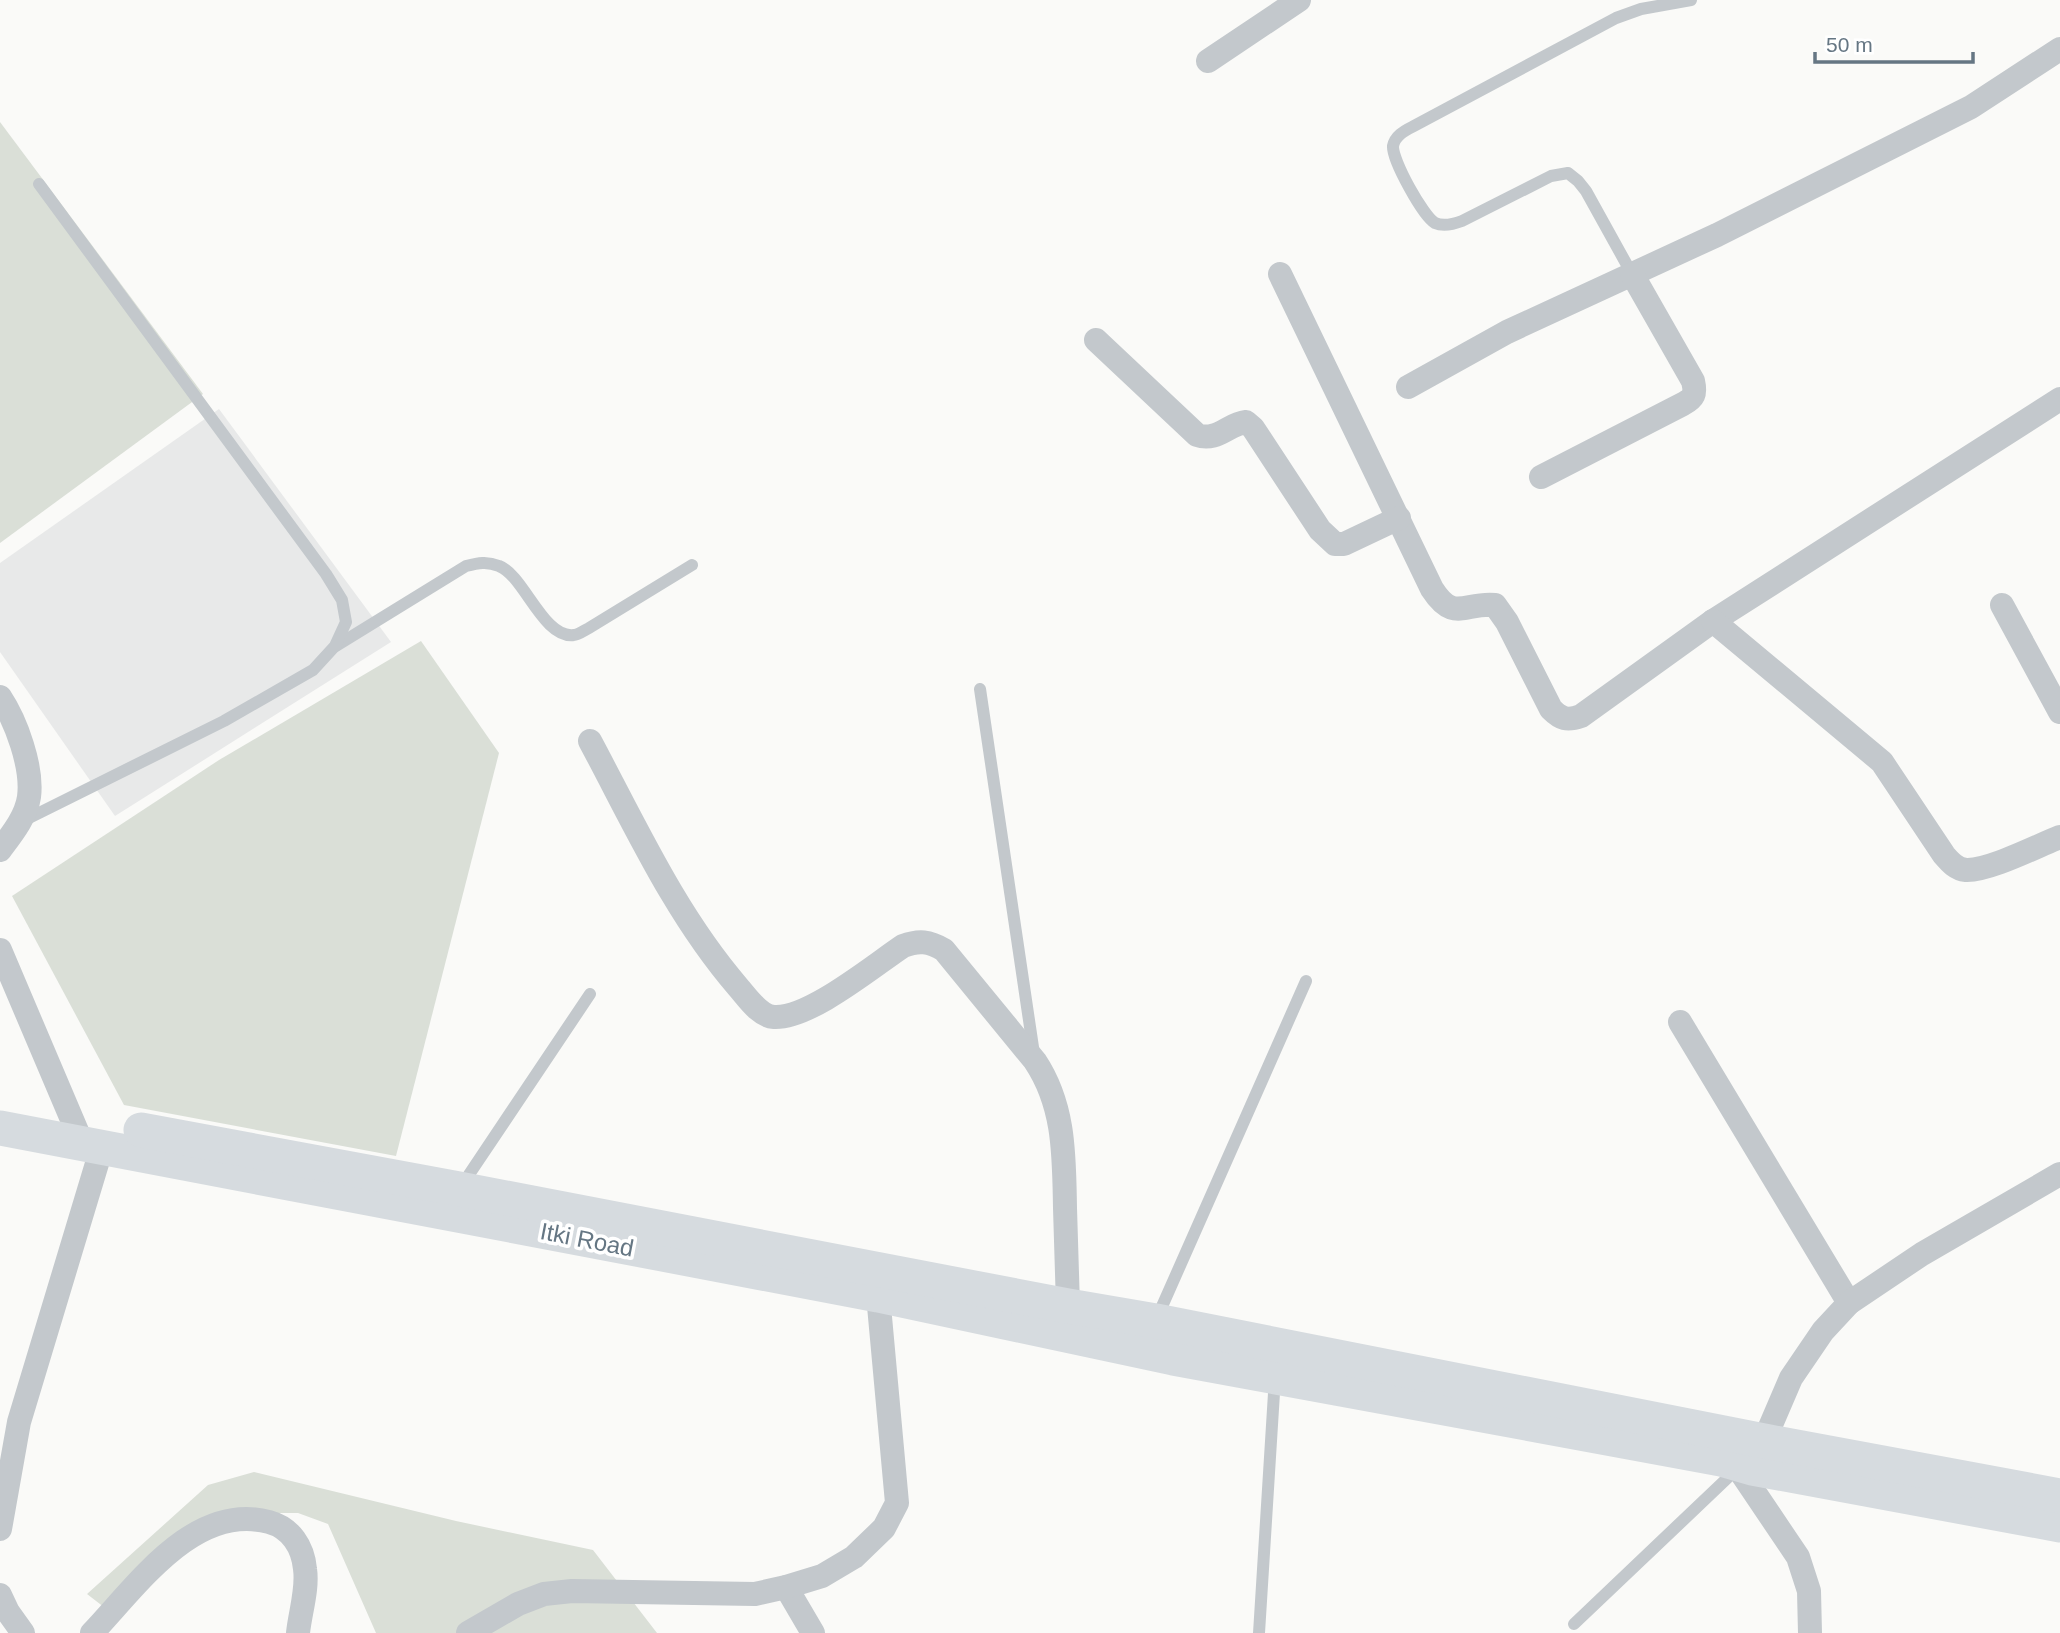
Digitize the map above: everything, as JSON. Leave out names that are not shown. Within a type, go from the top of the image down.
[{"type":"main road","points":[[0,1104],[85,1136],[459,1189],[1068,1306],[1260,1363],[2060,1525]]},
{"type":"main road","name":"Itki Road","points":[[0,1128],[85,1136],[878,1295],[1172,1335]]},
{"type":"main road","points":[[1260,1363],[1744,1459],[2060,1496]]},
{"type":"street","points":[[1208,61],[1299,0]]},
{"type":"street","points":[[1408,387],[1507,332],[1717,235],[1971,107],[2060,49]]},
{"type":"street","points":[[1280,274],[1440,602],[1449,608],[1462,611],[1485,604],[1495,605],[1502,612],[1550,709],[1560,718],[1570,720],[1581,716],[1713,621],[2060,399]]},
{"type":"street","points":[[1541,477],[1683,404],[1692,399],[1696,392],[1693,381],[1632,274]]},
{"type":"street","points":[[1096,340],[1197,435],[1207,438],[1216,436],[1236,423],[1246,422],[1253,428],[1320,530],[1335,544],[1344,544],[1399,518]]},
{"type":"street","points":[[2003,605],[2060,712]]},
{"type":"street","points":[[1713,621],[1882,762],[1953,866],[1966,870],[1984,867],[2060,837]]},
{"type":"street","points":[[0,697],[21,737],[29,796],[19,823],[0,850]]},
{"type":"street","points":[[590,741],[690,924],[711,956],[756,1008],[771,1017],[789,1015],[813,1007],[903,946],[917,941],[932,943],[944,950],[1046,1078],[1060,1120],[1064,1154],[1068,1306]]},
{"type":"street","points":[[0,950],[85,1136],[40,1349],[19,1422],[0,1529]]},
{"type":"street","points":[[1680,1022],[1849,1303]]},
{"type":"street","points":[[1810,1633],[1809,1591],[1798,1557],[1744,1459],[1791,1378],[1823,1331],[1849,1303],[1922,1254],[2060,1174]]},
{"type":"street","points":[[467,1633],[518,1604],[544,1594],[572,1591],[755,1594],[822,1576],[854,1558],[884,1528],[897,1503],[878,1295]]},
{"type":"street","points":[[92,1633],[167,1554],[192,1535],[222,1521],[253,1518],[281,1525],[301,1546],[306,1572],[301,1632]]},
{"type":"street","points":[[786,1587],[813,1633]]},
{"type":"street","points":[[0,1595],[23,1633]]},
{"type":"lane","points":[[1632,274],[1586,191],[1568,173],[1551,176],[1462,221],[1448,225],[1436,223],[1425,214],[1395,158],[1393,144],[1399,135],[1412,127],[1616,19],[1641,9],[1691,0]]},
{"type":"lane","points":[[39,184],[326,574],[342,600],[346,622],[335,646]]},
{"type":"lane","points":[[19,823],[224,721],[279,690],[313,670],[335,646],[466,566],[484,562],[502,566],[547,621],[561,632],[574,635],[692,565]]},
{"type":"lane","points":[[980,690],[1035,1061]]},
{"type":"lane","points":[[1172,1335],[1306,981]]},
{"type":"lane","points":[[459,1189],[590,995]]},
{"type":"lane","points":[[1259,1633],[1260,1363]]},
{"type":"lane","points":[[1574,1624],[1744,1459]]},
{"type":"shaded area","points":[[0,122],[203,394],[0,543]]},
{"type":"shaded area","points":[[219,409],[391,642],[115,816],[0,652],[0,563]]},
{"type":"shaded area","points":[[421,641],[499,753],[396,1156],[124,1105],[12,896],[219,760]]},
{"type":"shaded area","points":[[254,1472],[456,1521],[593,1550],[657,1633],[376,1633],[328,1524],[298,1513],[230,1513],[109,1611],[87,1594],[208,1485]]}]
